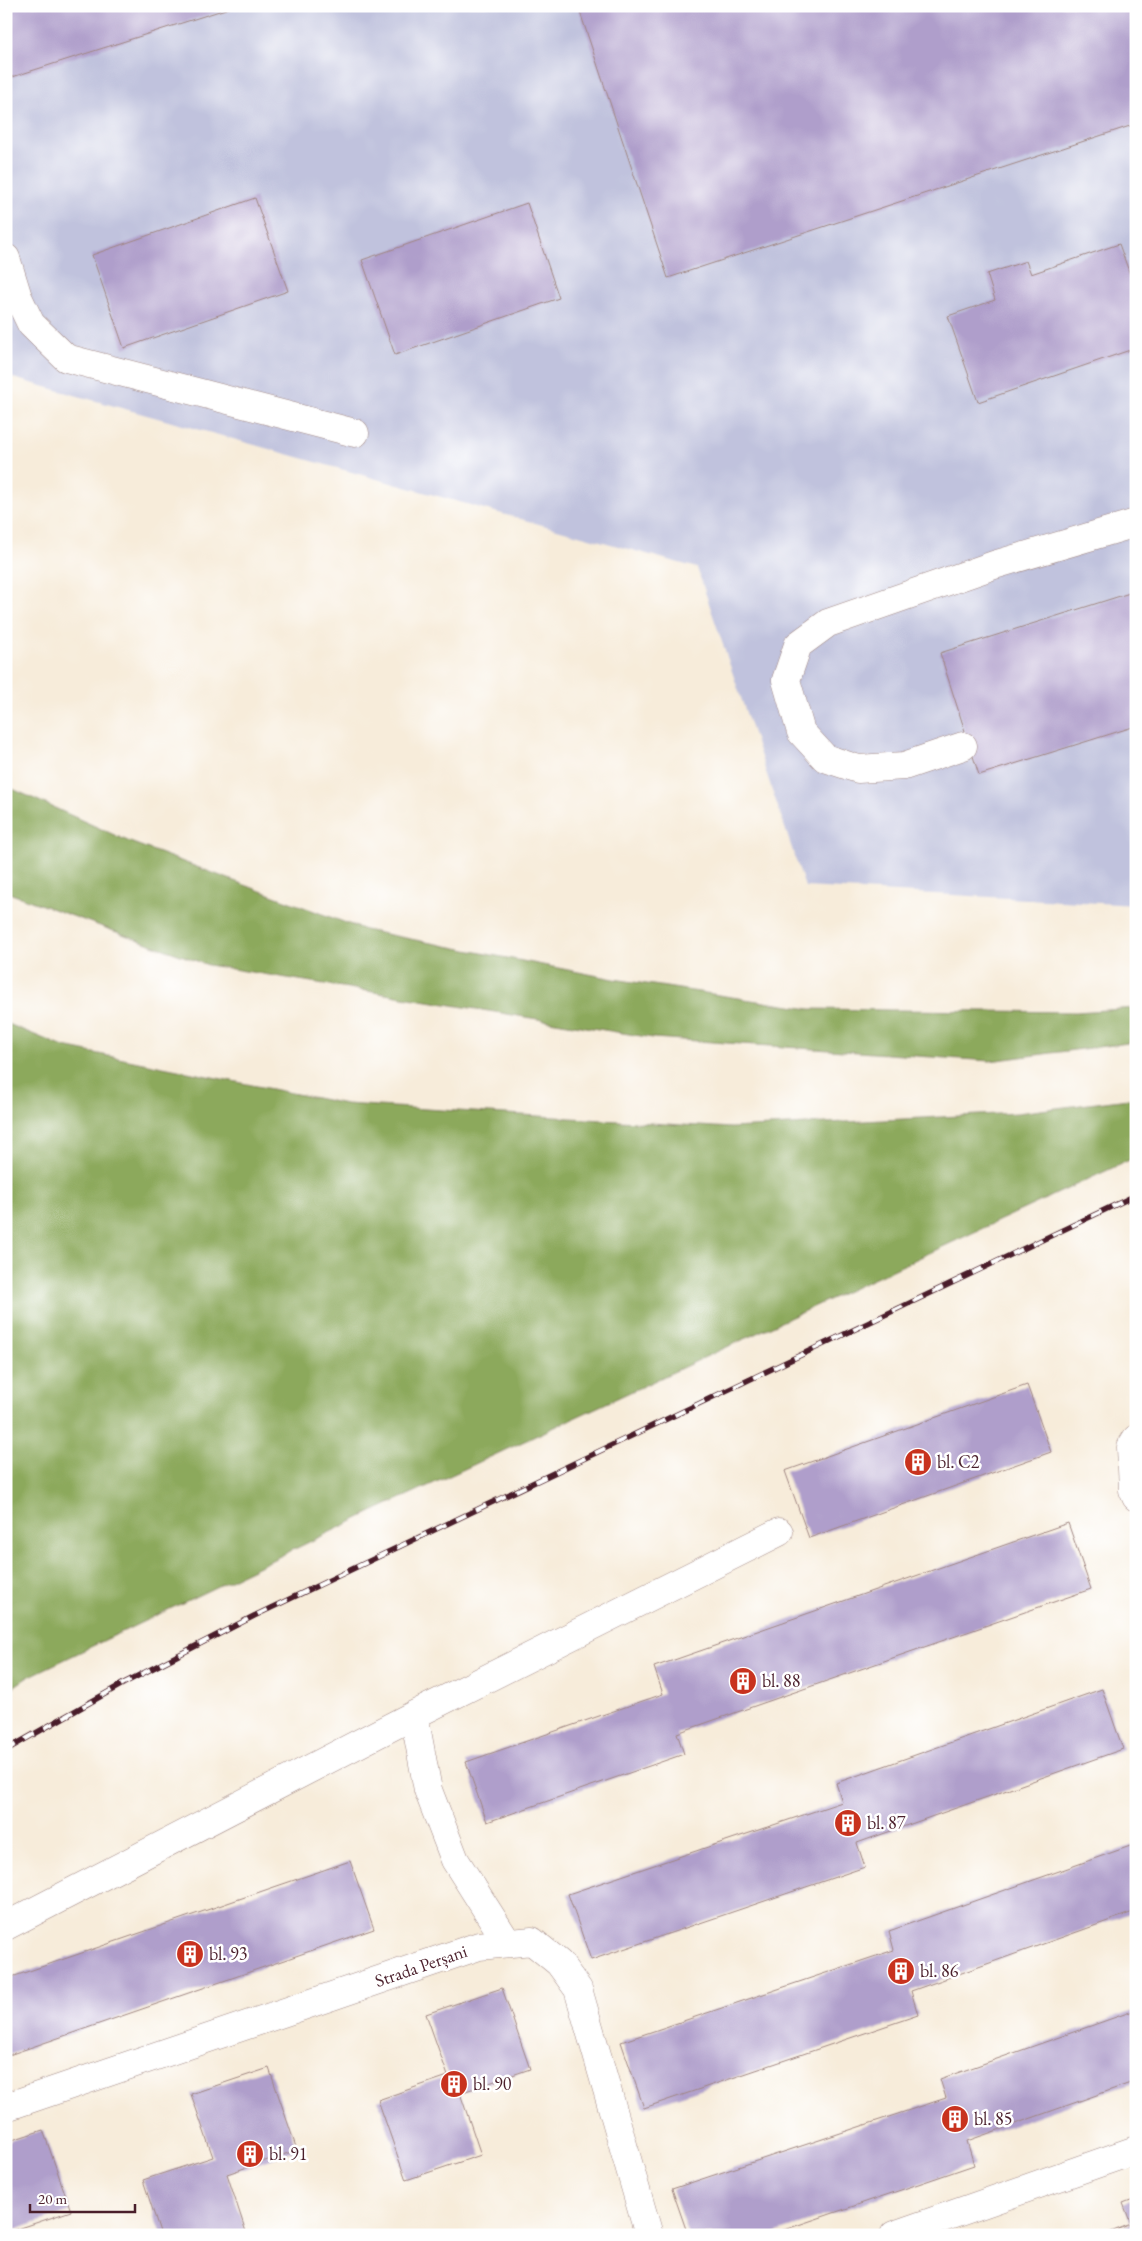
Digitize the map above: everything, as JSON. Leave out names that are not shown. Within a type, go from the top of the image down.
[{"type":"street","points":[[6,258],[18,297],[31,324],[66,358],[354,433]]},
{"type":"street","points":[[963,746],[904,766],[858,770],[825,758],[801,732],[786,680],[798,645],[828,623],[994,566],[1136,523]]},
{"type":"street","points":[[1136,1439],[1131,1447],[1133,1490],[1136,1497]]},
{"type":"street","points":[[6,1926],[414,1715],[779,1532]]},
{"type":"street","points":[[414,1715],[428,1790],[454,1860],[507,1942]]},
{"type":"street","name":"Strada Perșani","points":[[6,2107],[480,1946],[532,1941],[559,1963],[578,1990],[649,2235]]},
{"type":"street","points":[[894,2235],[1136,2150]]},
{"type":"shaded area","points":[[6,6],[1136,6],[1136,905],[805,887],[697,568],[6,376]]},
{"type":"green space","points":[[6,786],[130,842],[365,930],[614,979],[810,1009],[1076,1012],[1136,1008],[1136,1042],[990,1061],[653,1038],[208,965],[6,892]]},
{"type":"green space","points":[[6,1023],[64,1047],[346,1104],[731,1128],[1017,1113],[1136,1098],[1136,1157],[374,1511],[28,1677],[6,1692]]},
{"type":"building","points":[[6,6],[232,6],[232,7],[6,79]]},
{"type":"building","points":[[578,6],[1136,6],[1136,124],[668,278]]},
{"type":"building","points":[[255,198],[288,291],[124,348],[92,255]]},
{"type":"building","points":[[527,203],[559,298],[395,355],[362,260]]},
{"type":"building","points":[[1119,244],[1136,291],[1136,348],[978,402],[948,316],[995,300],[987,274],[1026,261],[1031,274]]},
{"type":"building","points":[[1136,591],[1136,726],[979,775],[940,653]]},
{"type":"building","name":"bl. C2","points":[[1027,1385],[1051,1452],[809,1538],[785,1471]]},
{"type":"building","name":"bl. 88","points":[[1068,1523],[1091,1589],[677,1733],[684,1754],[487,1822],[466,1762],[663,1694],[654,1667]]},
{"type":"building","name":"bl. 87","points":[[1102,1689],[1123,1749],[857,1843],[865,1867],[591,1960],[568,1894],[842,1802],[836,1783]]},
{"type":"building","name":"bl. 86","points":[[1136,1844],[1136,1911],[911,1991],[918,2015],[644,2108],[621,2042],[894,1950],[889,1931]]},
{"type":"building","name":"bl. 93","points":[[350,1861],[374,1929],[6,2056],[6,1979]]},
{"type":"building","name":"bl. 90","points":[[502,1988],[530,2069],[460,2093],[481,2155],[406,2180],[378,2100],[448,2076],[426,2014]]},
{"type":"building","name":"bl. 85","points":[[1136,2010],[1136,2081],[967,2141],[974,2165],[769,2235],[688,2235],[672,2189],[946,2098],[940,2079]]},
{"type":"building","name":"bl. 91","points":[[269,2068],[297,2150],[227,2174],[247,2235],[161,2235],[143,2180],[213,2157],[191,2094]]},
{"type":"building","points":[[43,2130],[71,2211],[6,2233],[6,2142]]},
{"type":"building","points":[[1136,2198],[1136,2235],[1103,2235],[1131,2224],[1123,2203]]},
{"type":"building","points":[[545,2230],[546,2235],[533,2235],[533,2234]]},
{"type":"railway","points":[[6,1750],[126,1682],[254,1616],[1136,1195]]},
{"type":"place","name":"bl. C2","points":[[918,1462]]},
{"type":"place","name":"bl. 88","points":[[743,1681]]},
{"type":"place","name":"bl. 87","points":[[848,1823]]},
{"type":"place","name":"bl. 93","points":[[190,1954]]},
{"type":"place","name":"bl. 86","points":[[901,1971]]},
{"type":"place","name":"bl. 90","points":[[454,2084]]},
{"type":"place","name":"bl. 85","points":[[955,2119]]},
{"type":"place","name":"bl. 91","points":[[250,2154]]}]
